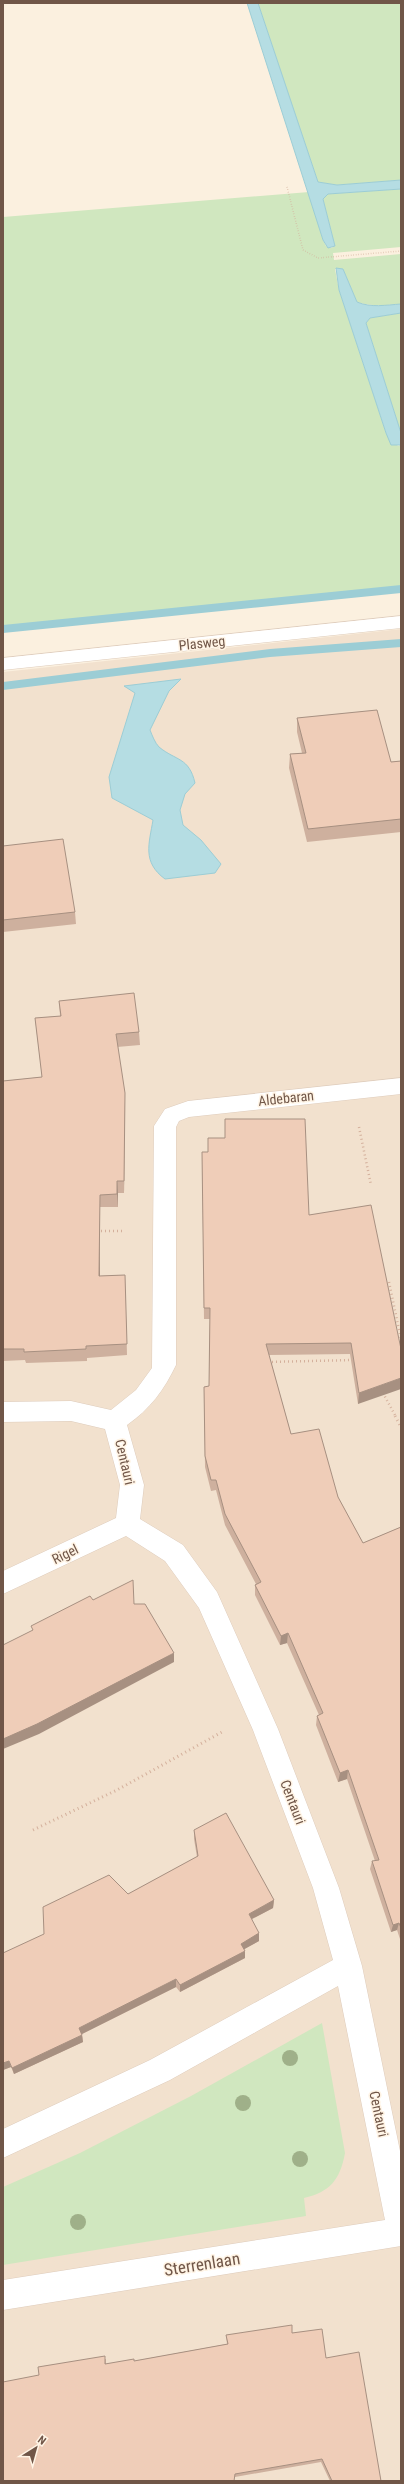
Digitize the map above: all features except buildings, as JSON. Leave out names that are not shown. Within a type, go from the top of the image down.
[{"type":"street","name":"Plasweg","points":[[3,664],[401,622]]},
{"type":"street","name":"Aldebaran","points":[[172,1115],[188,1109],[401,1086]]},
{"type":"street","name":"Centauri","points":[[3,1412],[71,1411],[114,1421],[138,1405],[155,1386],[165,1365],[165,1126],[172,1115]]},
{"type":"street","name":"Centauri","points":[[114,1421],[132,1485],[127,1524],[174,1553],[208,1600],[257,1711],[326,1888],[348,1966],[401,2226]]},
{"type":"street","name":"Rigel","points":[[3,1583],[127,1524]]},
{"type":"street","points":[[3,2144],[160,2070],[348,1966]]},
{"type":"street","name":"Sterrenlaan","points":[[3,2295],[401,2232]]},
{"type":"path","points":[[287,187],[304,250],[318,258],[401,250]]},
{"type":"path","points":[[352,1091],[371,1185]]},
{"type":"path","points":[[95,1231],[165,1232]]},
{"type":"path","points":[[389,1282],[401,1339]]},
{"type":"path","points":[[267,1362],[359,1359]]},
{"type":"path","points":[[380,1386],[401,1427]]},
{"type":"path","points":[[32,1830],[186,1753],[257,1711]]},
{"type":"shaded area","points":[[401,629],[401,2481],[3,2481],[3,672]]},
{"type":"green space","points":[[258,3],[401,3],[401,180],[337,185],[318,182]]},
{"type":"green space","points":[[401,189],[401,247],[333,253],[334,260],[401,254],[401,304],[373,305],[357,302],[343,269],[335,269],[339,290],[386,433],[398,446],[401,445],[401,592],[3,628],[3,217],[309,192],[323,240],[326,246],[331,248],[335,246],[323,199],[328,194]]},
{"type":"green space","points":[[401,313],[401,433],[366,323],[370,318]]},
{"type":"green space","points":[[322,2023],[345,2153],[337,2178],[321,2192],[304,2198],[306,2216],[3,2265],[3,2187],[80,2153],[191,2096]]},
{"type":"water","points":[[247,3],[258,3],[318,182],[337,185],[401,180],[401,189],[328,194],[323,199],[335,246],[328,248],[323,240]]},
{"type":"water","points":[[336,268],[343,269],[357,302],[373,306],[401,304],[401,313],[370,318],[366,323],[401,433],[401,445],[391,445],[386,433],[339,290]]},
{"type":"water","points":[[181,679],[169,691],[150,730],[159,747],[165,752],[181,760],[189,768],[195,783],[185,794],[180,810],[183,825],[201,840],[221,864],[215,873],[165,879],[158,873],[150,859],[149,845],[153,820],[112,798],[109,777],[135,693],[124,686]]},
{"type":"waterway","points":[[3,629],[401,589]]},
{"type":"waterway","points":[[3,686],[270,653],[401,643]]}]
